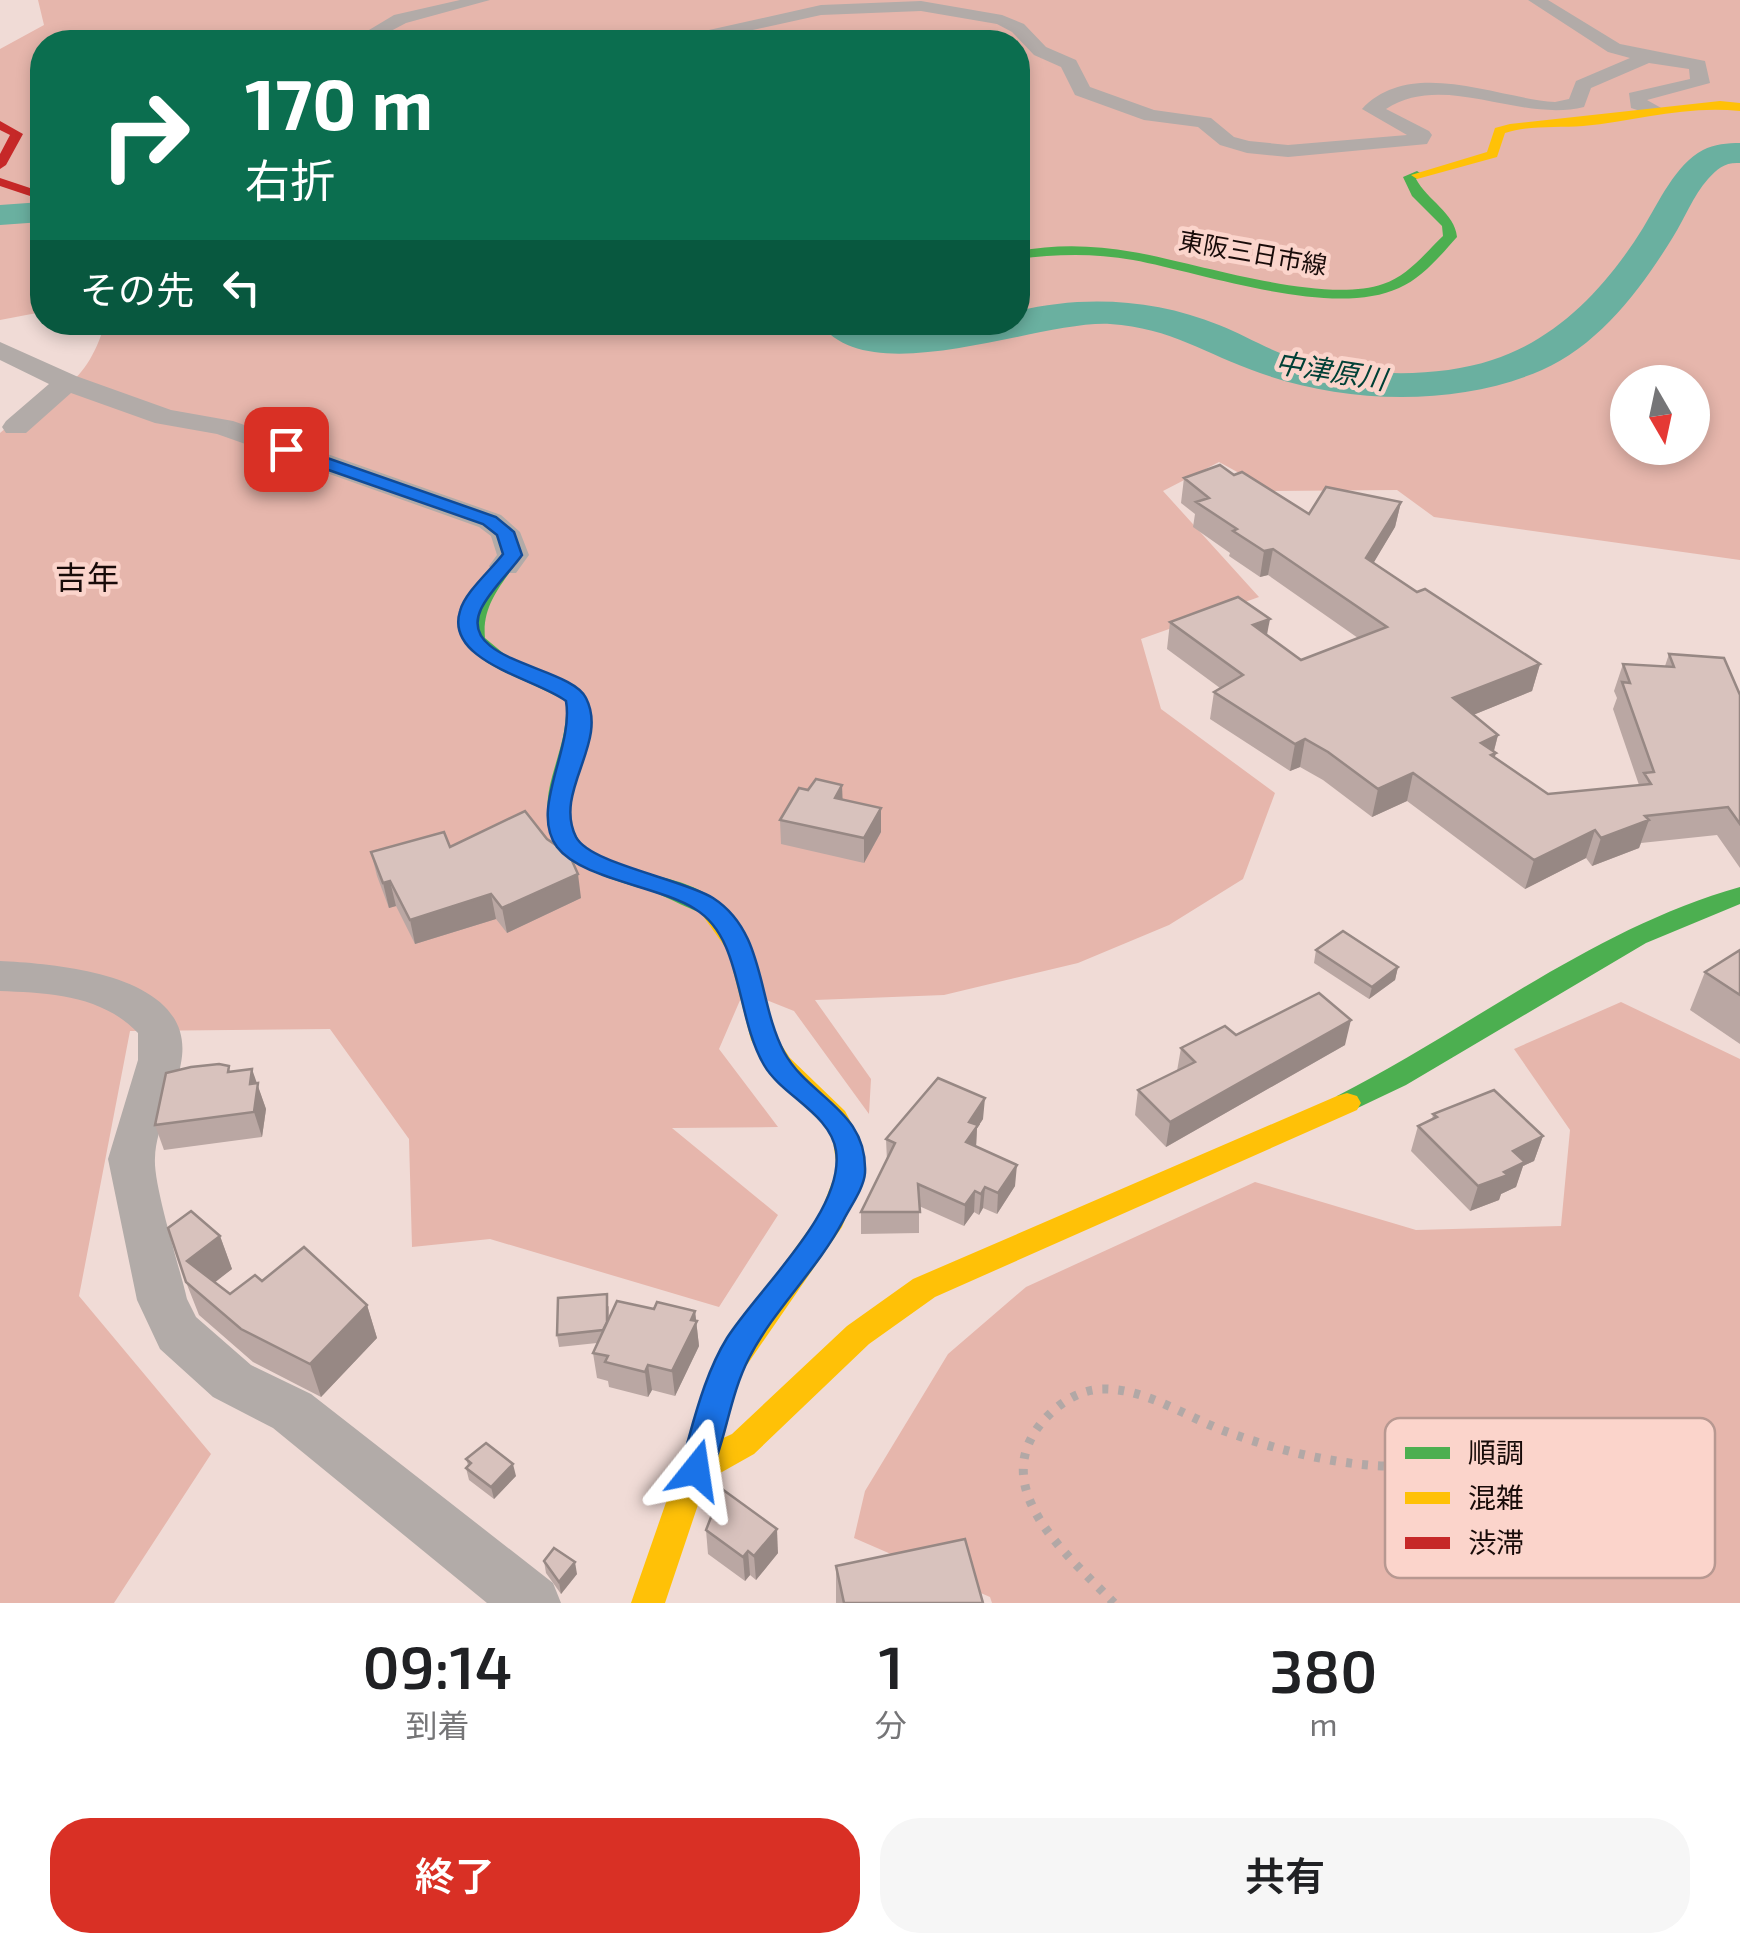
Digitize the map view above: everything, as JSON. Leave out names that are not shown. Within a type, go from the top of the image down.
[{"type":"street","points":[[379,30],[400,18],[482,0]]},
{"type":"street","points":[[1536,0],[1614,48],[1698,65],[1700,83],[1636,97],[1638,104],[1653,109]]},
{"type":"street","points":[[731,30],[821,10],[902,5],[962,10],[1012,24],[1018,30]]},
{"type":"street","points":[[1030,42],[1040,52],[1069,64],[1076,87],[1090,95],[1152,116],[1204,122],[1227,141],[1247,148],[1288,150],[1420,140],[1422,134],[1372,108],[1415,91],[1473,92],[1538,105],[1570,106],[1580,98],[1578,88],[1648,57]]},
{"type":"street","name":"東阪三日市線","points":[[1030,251],[1050,246],[1082,247],[1319,294],[1372,292],[1397,284],[1450,237],[1449,224],[1417,193],[1409,177],[1492,154],[1498,132],[1510,126],[1583,123],[1690,102],[1740,107]]},
{"type":"street","points":[[0,124],[16,134],[0,165]]},
{"type":"street","points":[[0,182],[30,192]]},
{"type":"street","points":[[0,350],[68,382],[165,417],[223,427],[490,520],[511,542],[513,555],[470,610],[469,626],[476,643],[492,658],[561,687],[576,698],[581,726],[557,810],[566,843],[584,858],[672,887],[706,904],[726,924],[742,946],[755,1015],[770,1051],[830,1112],[850,1149],[850,1178],[838,1206],[748,1330],[728,1366],[648,1603]]},
{"type":"street","points":[[16,428],[68,382]]},
{"type":"street","points":[[696,1470],[742,1444],[838,1351],[894,1306],[949,1271],[1144,1194],[1390,1082],[1469,1040],[1652,924],[1696,905],[1740,895]]},
{"type":"street","points":[[0,976],[75,983],[129,1001],[160,1028],[160,1060],[131,1159],[162,1300],[178,1333],[232,1381],[292,1411],[459,1540],[532,1603]]},
{"type":"path","points":[[1114,1603],[1032,1512],[1023,1484],[1020,1461],[1028,1440],[1047,1412],[1075,1392],[1138,1392],[1232,1434],[1385,1465]]},
{"type":"shaded area","points":[[38,0],[1740,0],[1740,560],[1434,517],[1397,490],[1272,491],[1219,462],[1163,491],[1259,597],[1141,639],[1161,709],[1275,793],[1243,879],[1169,925],[1078,963],[944,995],[815,1000],[871,1079],[869,1114],[794,1011],[744,991],[719,1049],[778,1127],[672,1128],[778,1215],[719,1307],[490,1239],[412,1247],[409,1139],[330,1029],[130,1031],[79,1296],[211,1454],[114,1603],[0,1603],[0,433],[76,378],[101,335],[1030,335],[1030,30],[35,30],[44,25]]},
{"type":"shaded area","points":[[30,33],[30,314],[0,320],[0,49]]},
{"type":"shaded area","points":[[1621,1002],[1740,1059],[1740,1603],[992,1603],[990,1597],[854,1538],[865,1491],[948,1354],[1026,1287],[1255,1182],[1416,1230],[1561,1226],[1570,1130],[1514,1049]]},
{"type":"building","points":[[1220,465],[1234,475],[1242,472],[1309,514],[1326,487],[1401,502],[1366,558],[1417,592],[1425,589],[1540,664],[1453,698],[1498,735],[1481,743],[1496,753],[1491,755],[1548,794],[1651,784],[1644,773],[1654,772],[1622,682],[1630,683],[1623,664],[1674,667],[1669,654],[1724,658],[1740,695],[1740,824],[1728,807],[1645,816],[1649,820],[1601,838],[1595,830],[1534,860],[1413,773],[1378,789],[1328,752],[1305,739],[1295,744],[1214,692],[1243,675],[1170,622],[1238,597],[1270,619],[1253,625],[1301,660],[1387,627],[1273,549],[1264,551],[1233,531],[1237,529],[1196,502],[1209,498],[1184,478]]},
{"type":"building","points":[[816,779],[842,785],[835,798],[881,808],[864,838],[780,820],[799,788],[808,790]]},
{"type":"building","points":[[525,811],[547,839],[569,854],[578,874],[502,908],[491,894],[410,920],[390,881],[383,883],[371,852],[444,832],[450,847]]},
{"type":"building","points":[[1343,931],[1398,967],[1372,987],[1316,950]]},
{"type":"building","points":[[1740,950],[1740,995],[1705,972]]},
{"type":"building","points":[[1319,993],[1351,1020],[1170,1122],[1138,1090],[1195,1062],[1181,1048],[1225,1026],[1236,1035]]},
{"type":"building","points":[[219,1064],[229,1066],[228,1072],[252,1069],[250,1084],[258,1083],[254,1112],[155,1125],[166,1073]]},
{"type":"building","points":[[938,1078],[985,1098],[969,1122],[978,1125],[966,1142],[1017,1165],[998,1193],[985,1187],[981,1194],[975,1191],[965,1205],[918,1184],[920,1212],[861,1212],[895,1143],[886,1139]]},
{"type":"building","points":[[1494,1090],[1543,1136],[1513,1151],[1525,1162],[1504,1172],[1508,1175],[1478,1186],[1418,1126],[1437,1117],[1433,1114]]},
{"type":"building","points":[[191,1211],[220,1236],[187,1261],[230,1294],[255,1275],[262,1281],[304,1247],[367,1305],[310,1364],[241,1329],[186,1282],[168,1228]]},
{"type":"building","points":[[607,1294],[607,1322],[603,1330],[557,1335],[558,1298]]},
{"type":"building","points":[[617,1301],[654,1309],[657,1302],[695,1311],[691,1320],[697,1321],[672,1371],[648,1365],[645,1372],[605,1362],[608,1356],[593,1353]]},
{"type":"building","points":[[486,1443],[513,1464],[491,1487],[466,1468],[471,1463],[466,1459]]},
{"type":"building","points":[[722,1489],[777,1529],[754,1556],[748,1551],[743,1557],[706,1530]]},
{"type":"building","points":[[965,1539],[983,1603],[844,1603],[836,1566]]},
{"type":"building","points":[[554,1548],[575,1562],[559,1582],[544,1561]]},
{"type":"waterway","name":"中津原川","points":[[1030,320],[1089,312],[1160,319],[1212,335],[1274,365],[1353,381],[1425,383],[1495,373],[1528,362],[1571,337],[1629,273],[1696,173],[1718,155],[1740,153]]},
{"type":"waterway","name":"中津原川","points":[[0,215],[30,213]]},
{"type":"waterway","name":"中津原川","points":[[864,335],[899,343],[970,335]]},
{"type":"traffic: fast","points":[[1030,253],[1092,250],[1298,290],[1376,290],[1391,286],[1419,268],[1450,237],[1449,225],[1417,193],[1409,177],[1417,175]]},
{"type":"traffic: fast","points":[[505,566],[483,597],[474,620],[475,638],[502,663],[576,698],[578,717],[559,798],[558,817],[563,834],[591,862],[678,891],[710,909]]},
{"type":"traffic: fast","points":[[1347,1103],[1397,1078],[1637,937],[1740,895]]},
{"type":"traffic: slow","points":[[1417,175],[1493,154],[1499,131],[1510,128],[1604,120],[1681,106],[1740,107]]},
{"type":"traffic: slow","points":[[648,1603],[728,1366],[832,1219],[851,1169],[847,1141],[835,1118],[781,1065],[764,1040],[740,949],[710,909]]},
{"type":"traffic: slow","points":[[697,1469],[743,1444],[858,1335],[924,1288],[1347,1103]]},
{"type":"traffic: jam","points":[[0,125],[17,134],[0,165]]},
{"type":"traffic: jam","points":[[0,182],[30,192]]},
{"type":"district","name":"吉年","points":[[87,576]]},
{"type":"route","points":[[286,449],[490,520],[505,532],[513,555],[478,596],[470,610],[469,626],[476,643],[492,658],[561,687],[576,698],[582,710],[557,810],[566,843],[584,858],[672,887],[706,904],[726,924],[742,946],[755,1015],[776,1062],[841,1126],[850,1149],[850,1178],[819,1237],[748,1330],[728,1366],[696,1470]]}]
